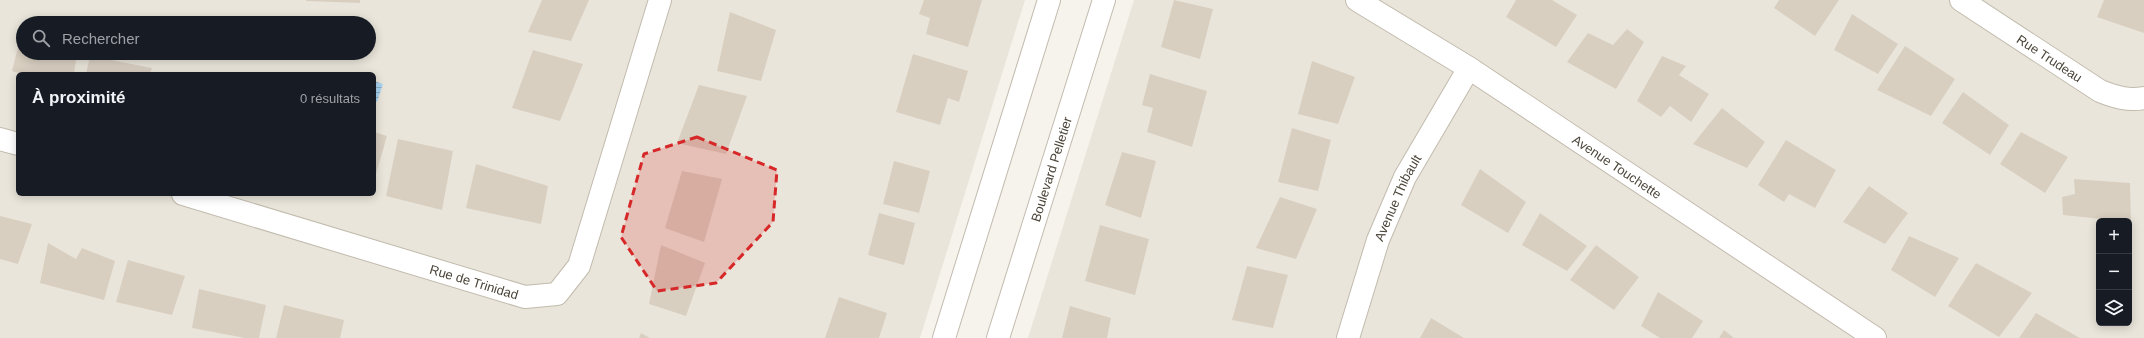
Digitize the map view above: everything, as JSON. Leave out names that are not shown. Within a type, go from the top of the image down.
[{"type":"street","name":"Rue de Trinidad","points":[[190,196],[525,297],[557,294],[579,266],[660,0]]},
{"type":"street","points":[[944,338],[1049,0]]},
{"type":"street","name":"Boulevard Pelletier","points":[[998,338],[1104,0]]},
{"type":"street","name":"Avenue Touchette","points":[[1357,0],[1469,68],[1875,338]]},
{"type":"street","name":"Rue Trudeau","points":[[1961,0],[2100,91],[2116,98],[2144,98]]},
{"type":"street","name":"Avenue Thibault","points":[[1348,338],[1378,240],[1405,177],[1469,68]]},
{"type":"street","points":[[0,139],[16,143]]},
{"type":"highlighted area","points":[[697,137],[777,170],[773,222],[716,283],[657,291],[621,237],[644,154]]},
{"type":"shaded area","points":[[0,0],[1025,0],[920,338],[0,338]]},
{"type":"shaded area","points":[[1134,0],[2144,0],[2144,338],[1028,338]]},
{"type":"water","points":[[376,82],[383,84],[376,102]]},
{"type":"building","points":[[360,0],[360,3],[306,1]]},
{"type":"building","points":[[542,0],[589,0],[571,41],[528,32]]},
{"type":"building","points":[[924,0],[982,0],[968,47],[926,34],[930,18],[919,14]]},
{"type":"building","points":[[1174,0],[1213,9],[1200,59],[1161,47]]},
{"type":"building","points":[[1516,0],[1552,0],[1577,15],[1556,47],[1506,17]]},
{"type":"building","points":[[1779,0],[1839,0],[1815,36],[1774,8]]},
{"type":"building","points":[[2104,0],[2144,0],[2144,33],[2097,17]]},
{"type":"building","points":[[730,12],[776,30],[761,81],[717,71]]},
{"type":"building","points":[[1852,14],[1898,44],[1878,74],[1834,50]]},
{"type":"building","points":[[1627,29],[1644,42],[1616,89],[1567,62],[1588,33],[1613,45]]},
{"type":"building","points":[[1905,46],[1955,79],[1931,116],[1877,90]]},
{"type":"building","points":[[533,50],[583,64],[560,121],[512,108]]},
{"type":"building","points":[[913,54],[968,71],[959,102],[948,98],[940,125],[896,112]]},
{"type":"building","points":[[16,55],[16,60],[76,60],[74,72],[12,71]]},
{"type":"building","points":[[1662,56],[1686,66],[1679,75],[1709,94],[1691,122],[1670,106],[1661,117],[1637,101]]},
{"type":"building","points":[[89,60],[111,60],[152,68],[151,72],[86,72]]},
{"type":"building","points":[[1312,61],[1355,77],[1338,124],[1298,114]]},
{"type":"building","points":[[1150,74],[1207,91],[1192,147],[1147,132],[1153,108],[1142,105]]},
{"type":"building","points":[[699,85],[747,96],[726,154],[677,143]]},
{"type":"building","points":[[1963,92],[2009,125],[1990,155],[1942,123]]},
{"type":"building","points":[[1722,108],[1765,142],[1747,168],[1693,144]]},
{"type":"building","points":[[1292,128],[1331,140],[1318,191],[1278,182]]},
{"type":"building","points":[[2021,132],[2068,157],[2045,193],[2000,164]]},
{"type":"building","points":[[376,133],[387,136],[376,174]]},
{"type":"building","points":[[398,139],[453,151],[442,210],[386,196]]},
{"type":"building","points":[[1786,140],[1836,170],[1815,208],[1789,194],[1784,202],[1758,185]]},
{"type":"building","points":[[1122,152],[1156,161],[1141,218],[1105,205]]},
{"type":"building","points":[[894,161],[930,171],[919,213],[883,204]]},
{"type":"building","points":[[476,164],[548,186],[541,224],[466,208]]},
{"type":"building","points":[[1480,169],[1526,202],[1508,233],[1461,205]]},
{"type":"building","points":[[682,171],[722,179],[704,242],[665,228]]},
{"type":"building","points":[[2074,179],[2130,183],[2131,218],[2096,218],[2063,215],[2062,197],[2075,194]]},
{"type":"building","points":[[1869,186],[1908,213],[1885,244],[1843,222]]},
{"type":"building","points":[[1280,197],[1317,209],[1296,259],[1256,248]]},
{"type":"building","points":[[879,213],[915,223],[904,265],[868,255]]},
{"type":"building","points":[[1540,213],[1587,246],[1567,271],[1522,245]]},
{"type":"building","points":[[0,216],[32,224],[18,264],[0,259]]},
{"type":"building","points":[[1100,225],[1149,239],[1135,295],[1085,281]]},
{"type":"building","points":[[1909,236],[1959,258],[1935,297],[1891,270]]},
{"type":"building","points":[[48,243],[76,259],[82,248],[115,261],[104,300],[40,283]]},
{"type":"building","points":[[661,245],[705,263],[686,316],[649,304]]},
{"type":"building","points":[[1596,245],[1639,277],[1614,310],[1570,280]]},
{"type":"building","points":[[128,260],[185,276],[172,315],[116,302]]},
{"type":"building","points":[[1976,263],[2032,293],[1999,337],[1948,306]]},
{"type":"building","points":[[1247,266],[1288,275],[1273,328],[1232,320]]},
{"type":"building","points":[[199,289],[266,305],[259,338],[245,338],[192,328]]},
{"type":"building","points":[[1658,292],[1703,321],[1692,338],[1660,338],[1641,326]]},
{"type":"building","points":[[839,297],[887,313],[879,338],[825,338]]},
{"type":"building","points":[[284,305],[344,320],[340,338],[276,338]]},
{"type":"building","points":[[1070,306],[1111,318],[1107,338],[1062,338]]},
{"type":"building","points":[[2036,313],[2080,338],[2019,338]]},
{"type":"building","points":[[1431,318],[1464,338],[1420,338]]},
{"type":"building","points":[[1724,330],[1734,338],[1719,338]]},
{"type":"building","points":[[641,333],[650,338],[639,338]]}]
